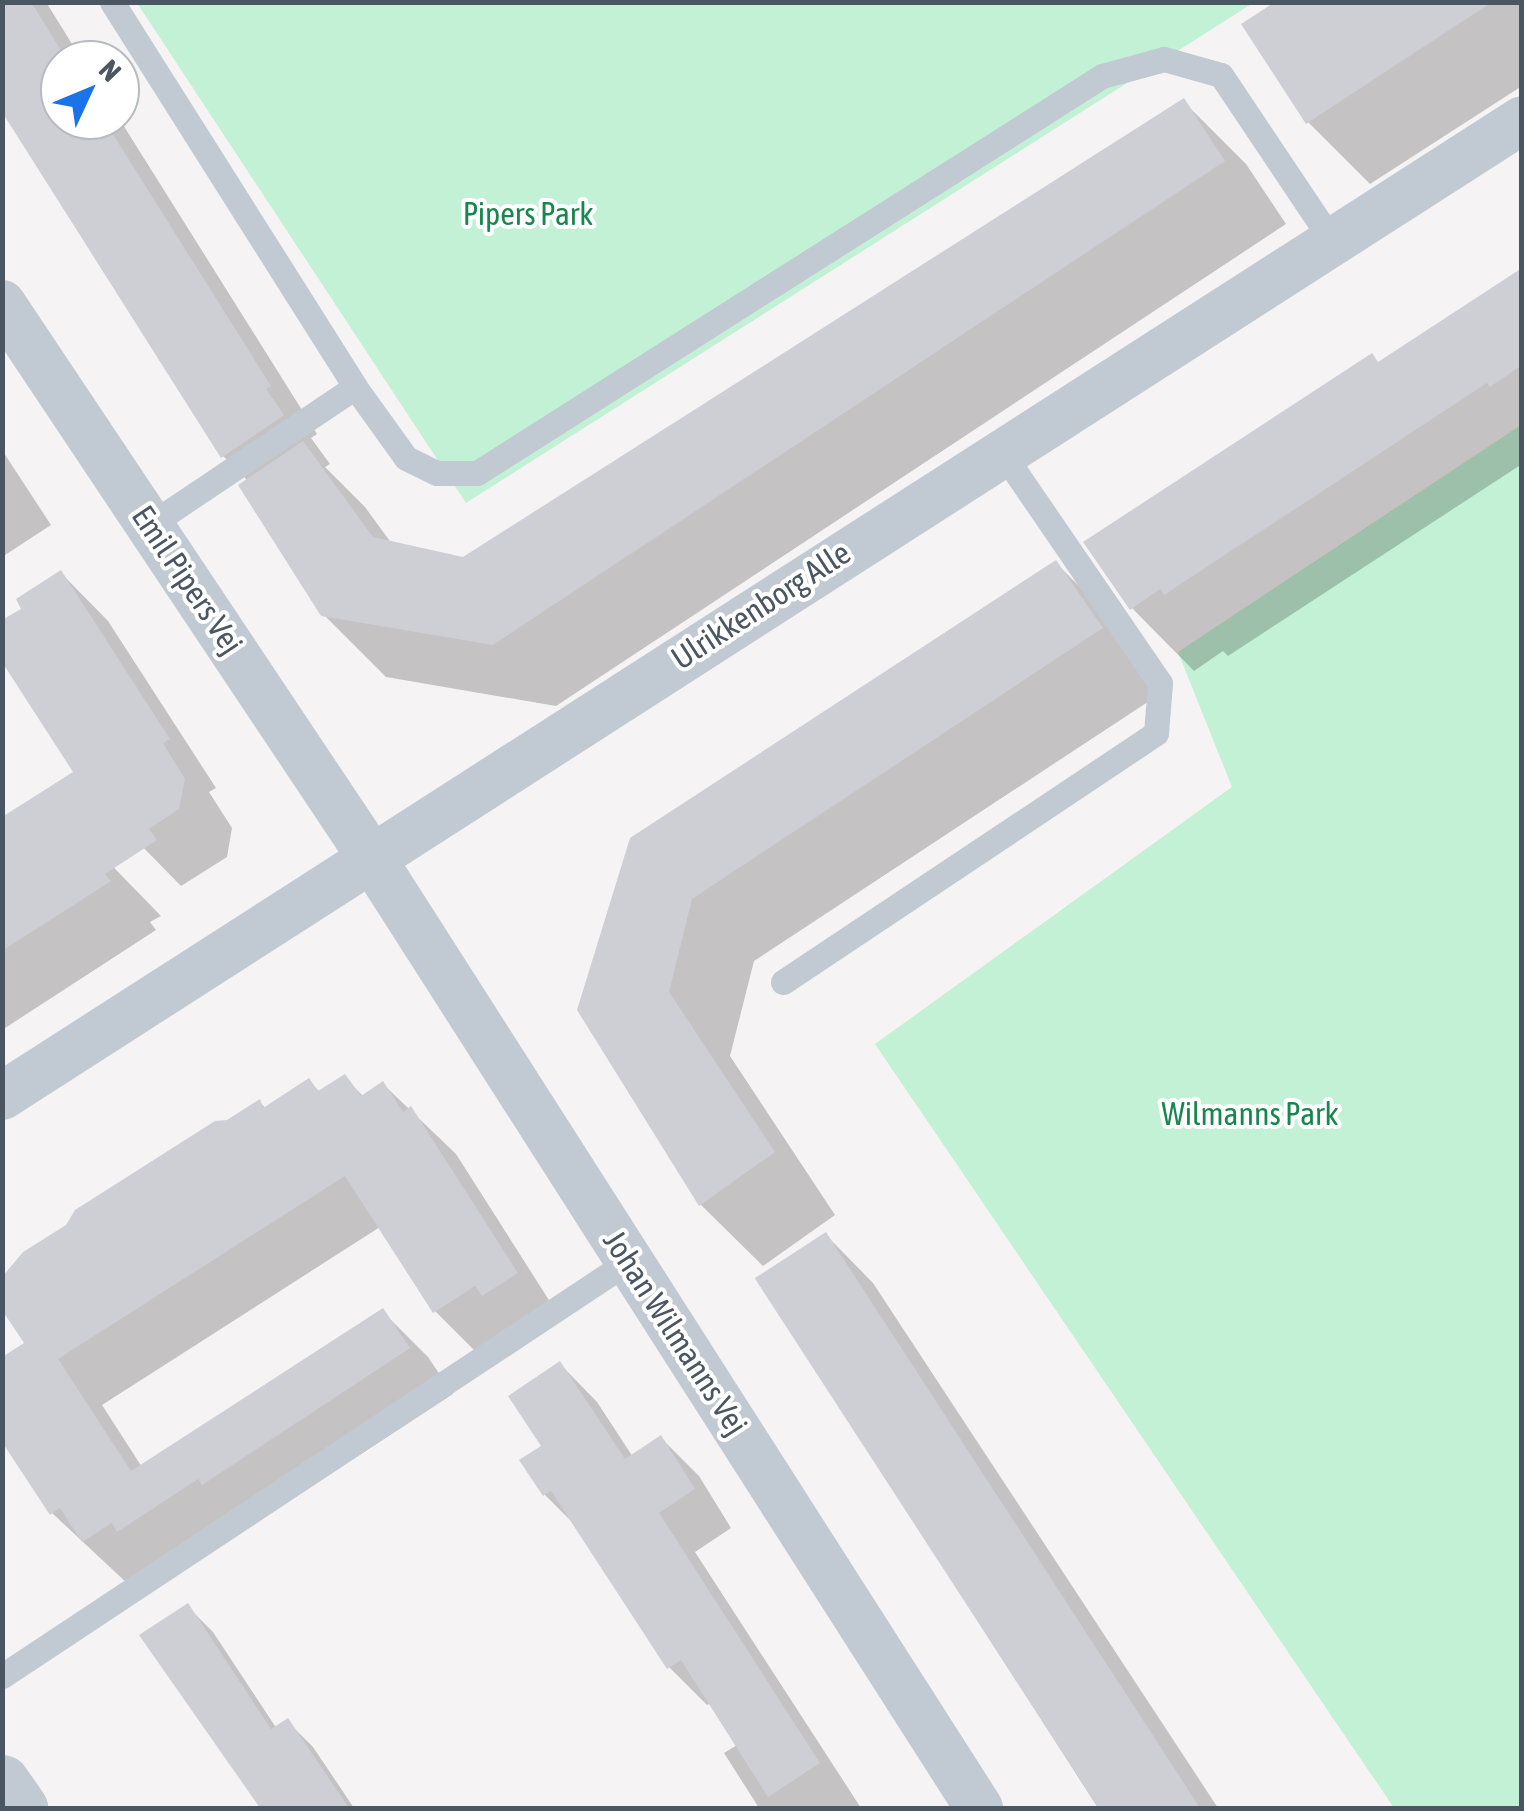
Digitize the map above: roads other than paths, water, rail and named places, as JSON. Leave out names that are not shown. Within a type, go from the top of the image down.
[{"type":"street","name":"Ulrikkenborg Alle","points":[[2,1096],[370,856],[1522,120]]},
{"type":"street","name":"Emil Pipers Vej","points":[[2,304],[370,856]]},
{"type":"street","name":"Johan Wilmanns Vej","points":[[370,856],[979,1808]]},
{"type":"street","points":[[2,1782],[20,1808]]},
{"type":"lane","points":[[112,2],[355,387],[406,458],[437,474],[477,473],[1102,76],[1164,59],[1222,75],[1332,240]]},
{"type":"lane","points":[[150,525],[355,387]]},
{"type":"lane","points":[[783,982],[1156,732],[1160,683],[1002,452]]},
{"type":"lane","points":[[2,1676],[630,1262]]},
{"type":"park label","name":"Pipers Park","points":[[528,214]]},
{"type":"park label","name":"Wilmanns Park","points":[[1250,1114]]}]
